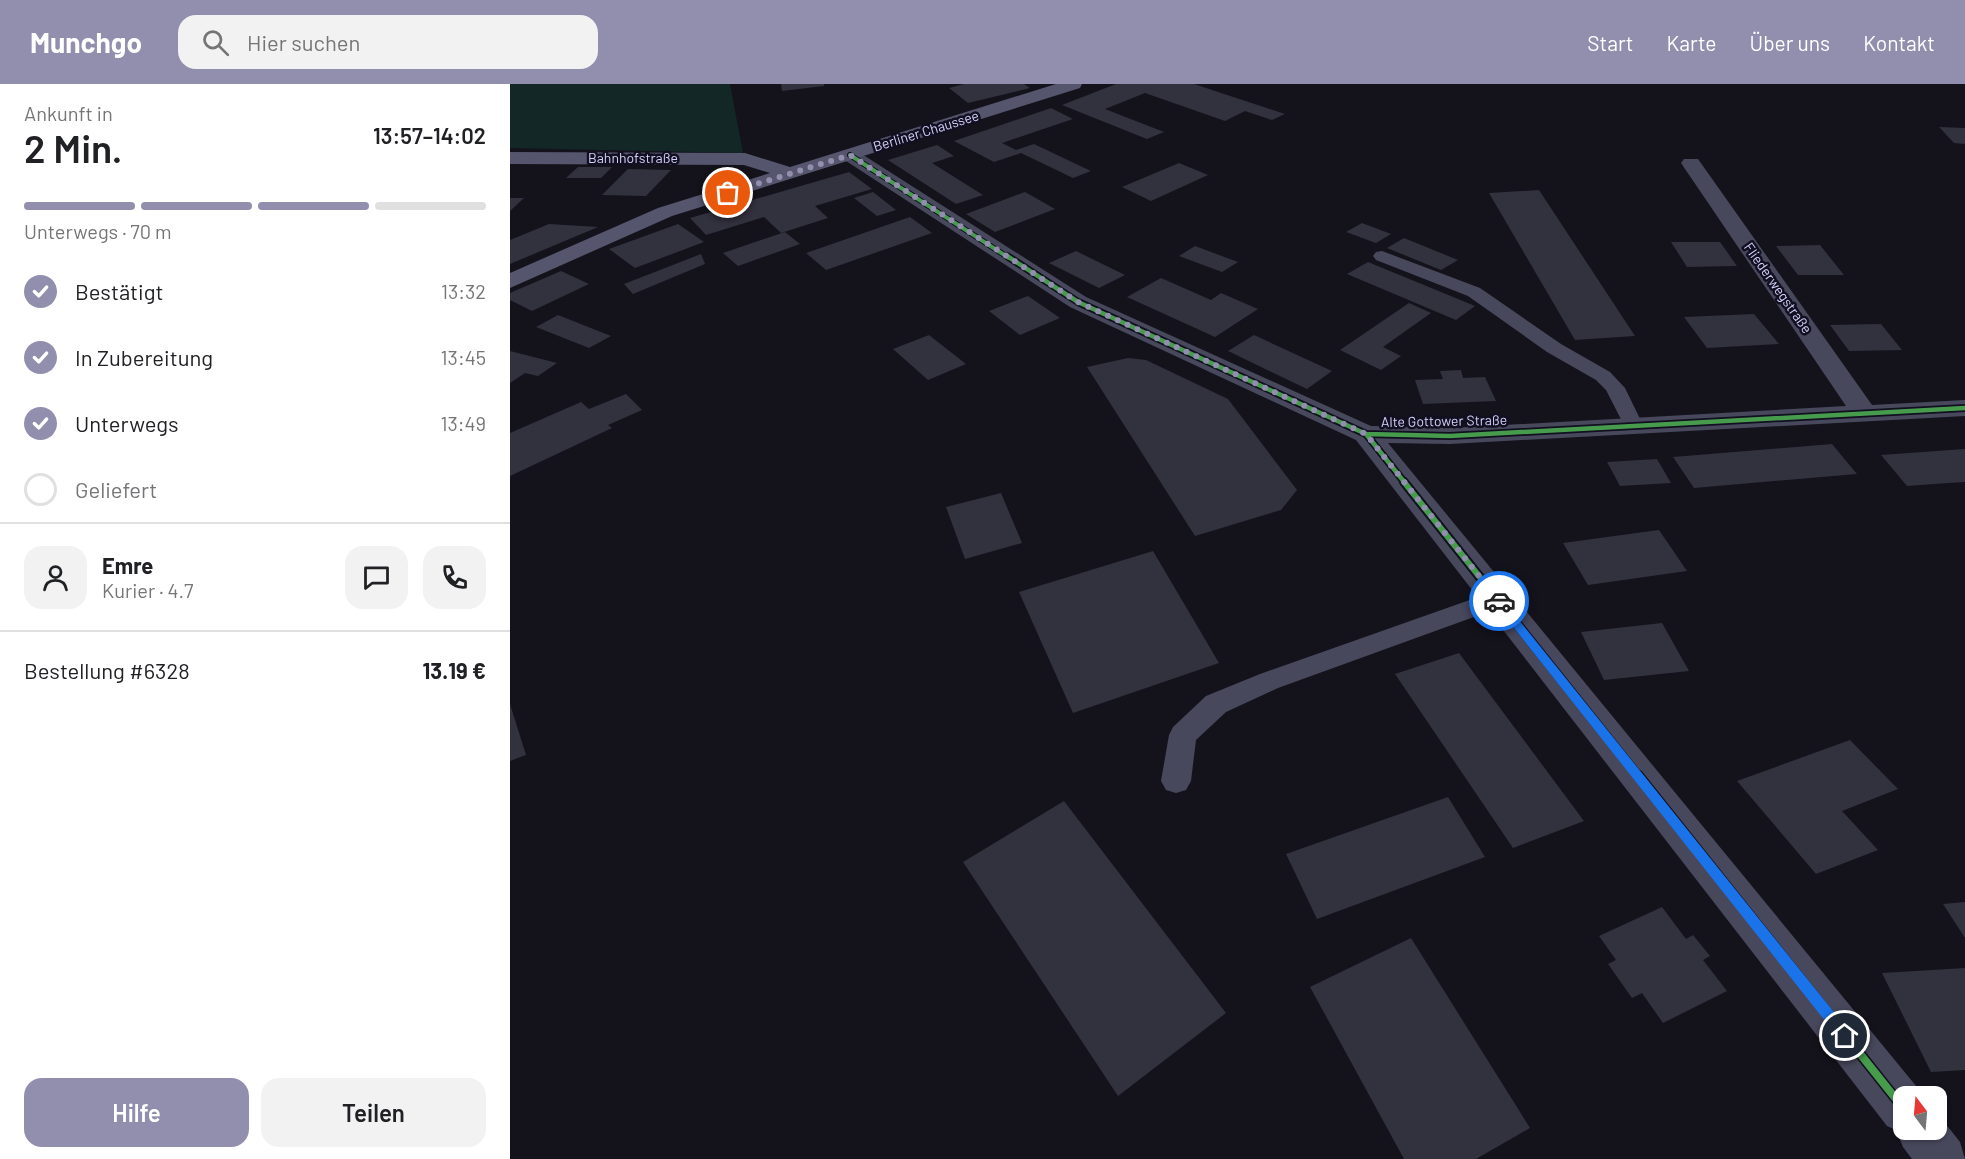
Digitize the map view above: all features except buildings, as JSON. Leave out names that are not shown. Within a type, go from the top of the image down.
[{"type":"street","name":"Berliner Chaussee","points":[[510,281],[665,212],[1071,84]]},
{"type":"street","name":"Alte Gottower Straße","points":[[850,155],[1078,302],[1366,434],[1450,436],[1965,408]]},
{"type":"street","name":"Bahnhofstraße","points":[[510,158],[745,159],[790,173]]},
{"type":"street","name":"Fliederwegstraße","points":[[1691,163],[1864,413]]},
{"type":"street","points":[[1366,434],[1893,1095]]},
{"type":"street","points":[[1928,1140],[1943,1159]]},
{"type":"lane","points":[[1382,256],[1474,291],[1554,348],[1603,376],[1615,388],[1633,425]]},
{"type":"lane","points":[[1176,781],[1183,735],[1216,704],[1269,681],[1498,600]]},
{"type":"green space","points":[[510,84],[730,84],[743,153],[510,148]]},
{"type":"cycle path","points":[[850,155],[1078,302],[1366,434],[1450,436],[1965,408]]},
{"type":"cycle path","points":[[1366,434],[1893,1095]]},
{"type":"way so far","points":[[728,193],[850,155],[1078,302],[1366,434],[1499,601]]},
{"type":"route","points":[[1499,601],[1845,1036]]}]
